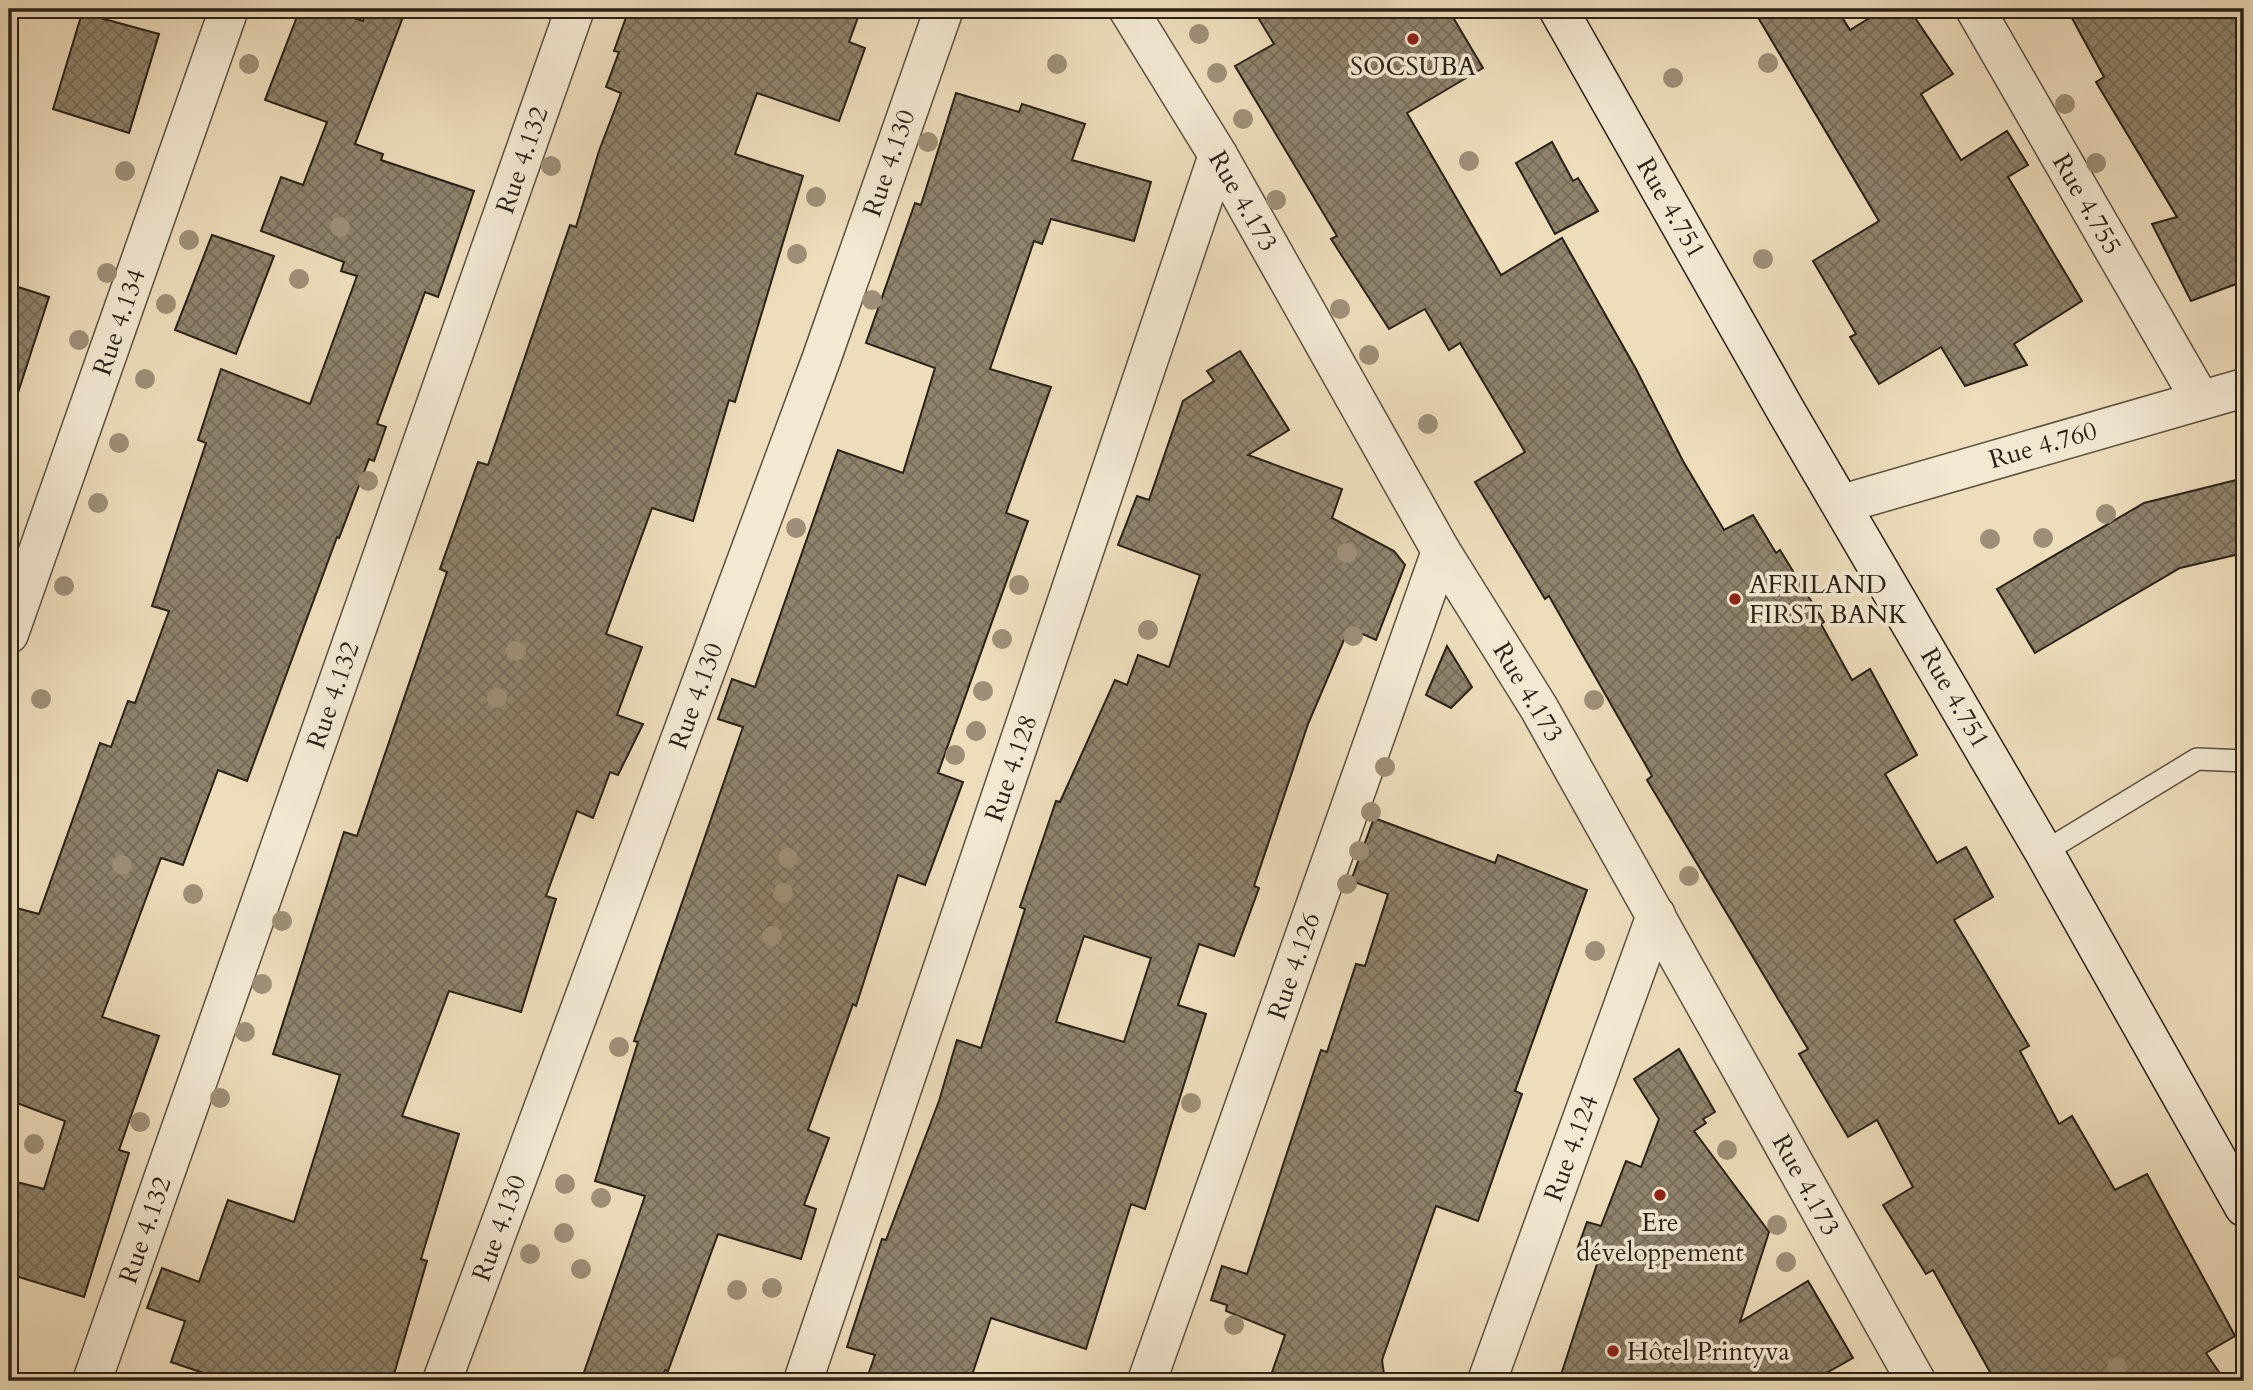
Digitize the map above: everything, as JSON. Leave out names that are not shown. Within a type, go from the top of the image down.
[{"type":"street","name":"Rue 4.134","points":[[9,634],[229,9]]},
{"type":"street","name":"Rue 4.132","points":[[92,1381],[575,9]]},
{"type":"street","name":"Rue 4.130","points":[[442,1381],[821,359],[944,9]]},
{"type":"street","name":"Rue 4.173","points":[[1128,9],[1218,155],[1441,551],[1539,708],[1916,1381]]},
{"type":"street","name":"Rue 4.751","points":[[1558,9],[2239,1188]]},
{"type":"street","name":"Rue 4.755","points":[[1975,9],[2200,399]]},
{"type":"street","name":"Rue 4.128","points":[[803,1381],[1218,155]]},
{"type":"street","name":"Rue 4.760","points":[[1842,504],[2244,388]]},
{"type":"street","name":"Rue 4.126","points":[[1147,1381],[1441,551]]},
{"type":"street","name":"Rue 4.124","points":[[1487,1381],[1656,915]]},
{"type":"lane","points":[[2044,852],[2197,760],[2244,761]]},
{"type":"building","points":[[300,9],[328,9],[363,21],[367,9],[406,9],[355,144],[383,154],[381,160],[474,191],[438,297],[425,292],[377,424],[386,427],[374,461],[369,459],[339,538],[337,537],[247,781],[218,770],[183,865],[161,858],[102,1017],[159,1036],[119,1150],[129,1153],[84,1297],[9,1274],[9,1180],[44,1189],[65,1121],[9,1100],[9,906],[39,914],[100,743],[111,747],[128,701],[135,703],[169,611],[152,606],[206,443],[198,440],[221,369],[310,404],[357,276],[341,271],[344,262],[261,231],[281,177],[303,185],[327,122],[265,100]]},
{"type":"building","points":[[629,9],[861,9],[849,42],[865,48],[839,121],[757,93],[735,154],[803,176],[735,402],[729,400],[693,521],[652,508],[606,634],[642,647],[617,715],[643,724],[618,775],[610,772],[593,818],[577,811],[546,896],[556,899],[521,1012],[449,991],[402,1116],[459,1134],[421,1259],[427,1261],[392,1381],[227,1381],[171,1362],[185,1321],[147,1308],[162,1268],[199,1282],[228,1200],[294,1222],[340,1075],[273,1054],[344,832],[357,836],[447,572],[440,569],[478,462],[488,465],[570,225],[576,227],[599,151],[621,93],[606,87],[619,52],[614,51]]},
{"type":"building","points":[[1253,9],[1448,9],[1483,68],[1407,113],[1501,275],[1562,238],[1636,369],[1683,461],[1724,530],[1753,515],[1776,553],[1780,550],[1824,622],[1821,624],[1852,680],[1870,669],[1917,755],[1885,774],[1937,863],[1966,847],[1993,897],[1954,920],[2029,1046],[2020,1051],[2059,1124],[2072,1116],[2115,1190],[2147,1174],[2235,1336],[2206,1353],[2225,1381],[1995,1381],[1933,1270],[1926,1274],[1883,1205],[1913,1187],[1877,1120],[1848,1137],[1799,1054],[1808,1049],[1647,780],[1652,776],[1549,596],[1545,599],[1475,482],[1525,452],[1460,343],[1449,350],[1425,309],[1389,329],[1331,239],[1337,236],[1235,66],[1274,44]]},
{"type":"building","points":[[1753,9],[1837,9],[1850,30],[1884,9],[1909,9],[1953,74],[1921,94],[1961,160],[2007,131],[2028,165],[2008,177],[2082,301],[2014,344],[2027,365],[1965,386],[1941,347],[1879,384],[1850,337],[1856,334],[1813,261],[1879,221]]},
{"type":"building","points":[[2067,9],[2244,9],[2244,281],[2191,301],[2152,224],[2177,217],[2096,82],[2104,77]]},
{"type":"building","points":[[82,13],[159,34],[129,133],[53,109]]},
{"type":"building","points":[[956,93],[1019,112],[1022,104],[1085,124],[1072,160],[1151,182],[1134,241],[1051,219],[1042,244],[1034,241],[990,369],[1051,387],[1006,513],[1028,521],[938,773],[963,782],[925,885],[898,875],[856,1006],[853,1004],[808,1130],[829,1138],[804,1205],[816,1209],[801,1259],[718,1234],[668,1371],[665,1370],[661,1381],[581,1381],[645,1196],[595,1181],[638,1042],[634,1041],[743,727],[718,719],[732,679],[755,687],[838,450],[903,473],[935,368],[866,343],[915,203],[921,205]]},
{"type":"building","points":[[1552,142],[1573,181],[1578,178],[1598,211],[1555,234],[1516,163]]},
{"type":"building","points":[[212,235],[274,256],[236,354],[175,330]]},
{"type":"building","points":[[9,284],[49,297],[16,399],[9,398]]},
{"type":"building","points":[[1240,351],[1289,430],[1248,455],[1342,489],[1332,518],[1394,551],[1405,565],[1376,640],[1349,628],[1308,724],[1254,886],[1259,888],[1234,956],[1199,944],[1178,1005],[1206,1014],[1145,1209],[1131,1204],[1086,1349],[991,1318],[970,1381],[866,1381],[875,1355],[847,1347],[882,1239],[886,1240],[939,1101],[957,1040],[981,1048],[1025,909],[1020,907],[1056,801],[1060,802],[1115,680],[1127,685],[1138,655],[1169,667],[1200,575],[1118,545],[1137,496],[1149,500],[1183,401],[1214,381],[1207,371]],"holes":[[[1084,936],[1151,958],[1124,1042],[1056,1022]]]},
{"type":"building","points":[[2244,478],[2244,553],[2180,568],[2035,653],[1997,589],[2144,503]]},
{"type":"building","points":[[1447,646],[1472,687],[1451,708],[1426,695]]},
{"type":"building","points":[[1374,818],[1495,863],[1498,855],[1587,890],[1515,1091],[1522,1094],[1478,1221],[1436,1206],[1382,1360],[1385,1381],[1269,1381],[1285,1335],[1226,1311],[1227,1305],[1211,1300],[1222,1266],[1247,1274],[1321,1050],[1327,1052],[1356,964],[1365,966],[1388,894],[1351,881]]},
{"type":"building","points":[[1679,1049],[1715,1112],[1703,1119],[1706,1123],[1694,1131],[1769,1232],[1740,1322],[1808,1281],[1853,1358],[1812,1381],[1559,1381],[1598,1261],[1576,1253],[1587,1222],[1601,1226],[1626,1161],[1641,1167],[1659,1119],[1634,1079]]},
{"type":"place","name":"SOCSUBA","points":[[1413,39]]},
{"type":"place","name":"AFRILAND FIRST BANK","points":[[1735,599]]},
{"type":"place","name":"Ere développement","points":[[1660,1195]]},
{"type":"place","name":"Hôtel Printyva","points":[[1613,1351]]}]
